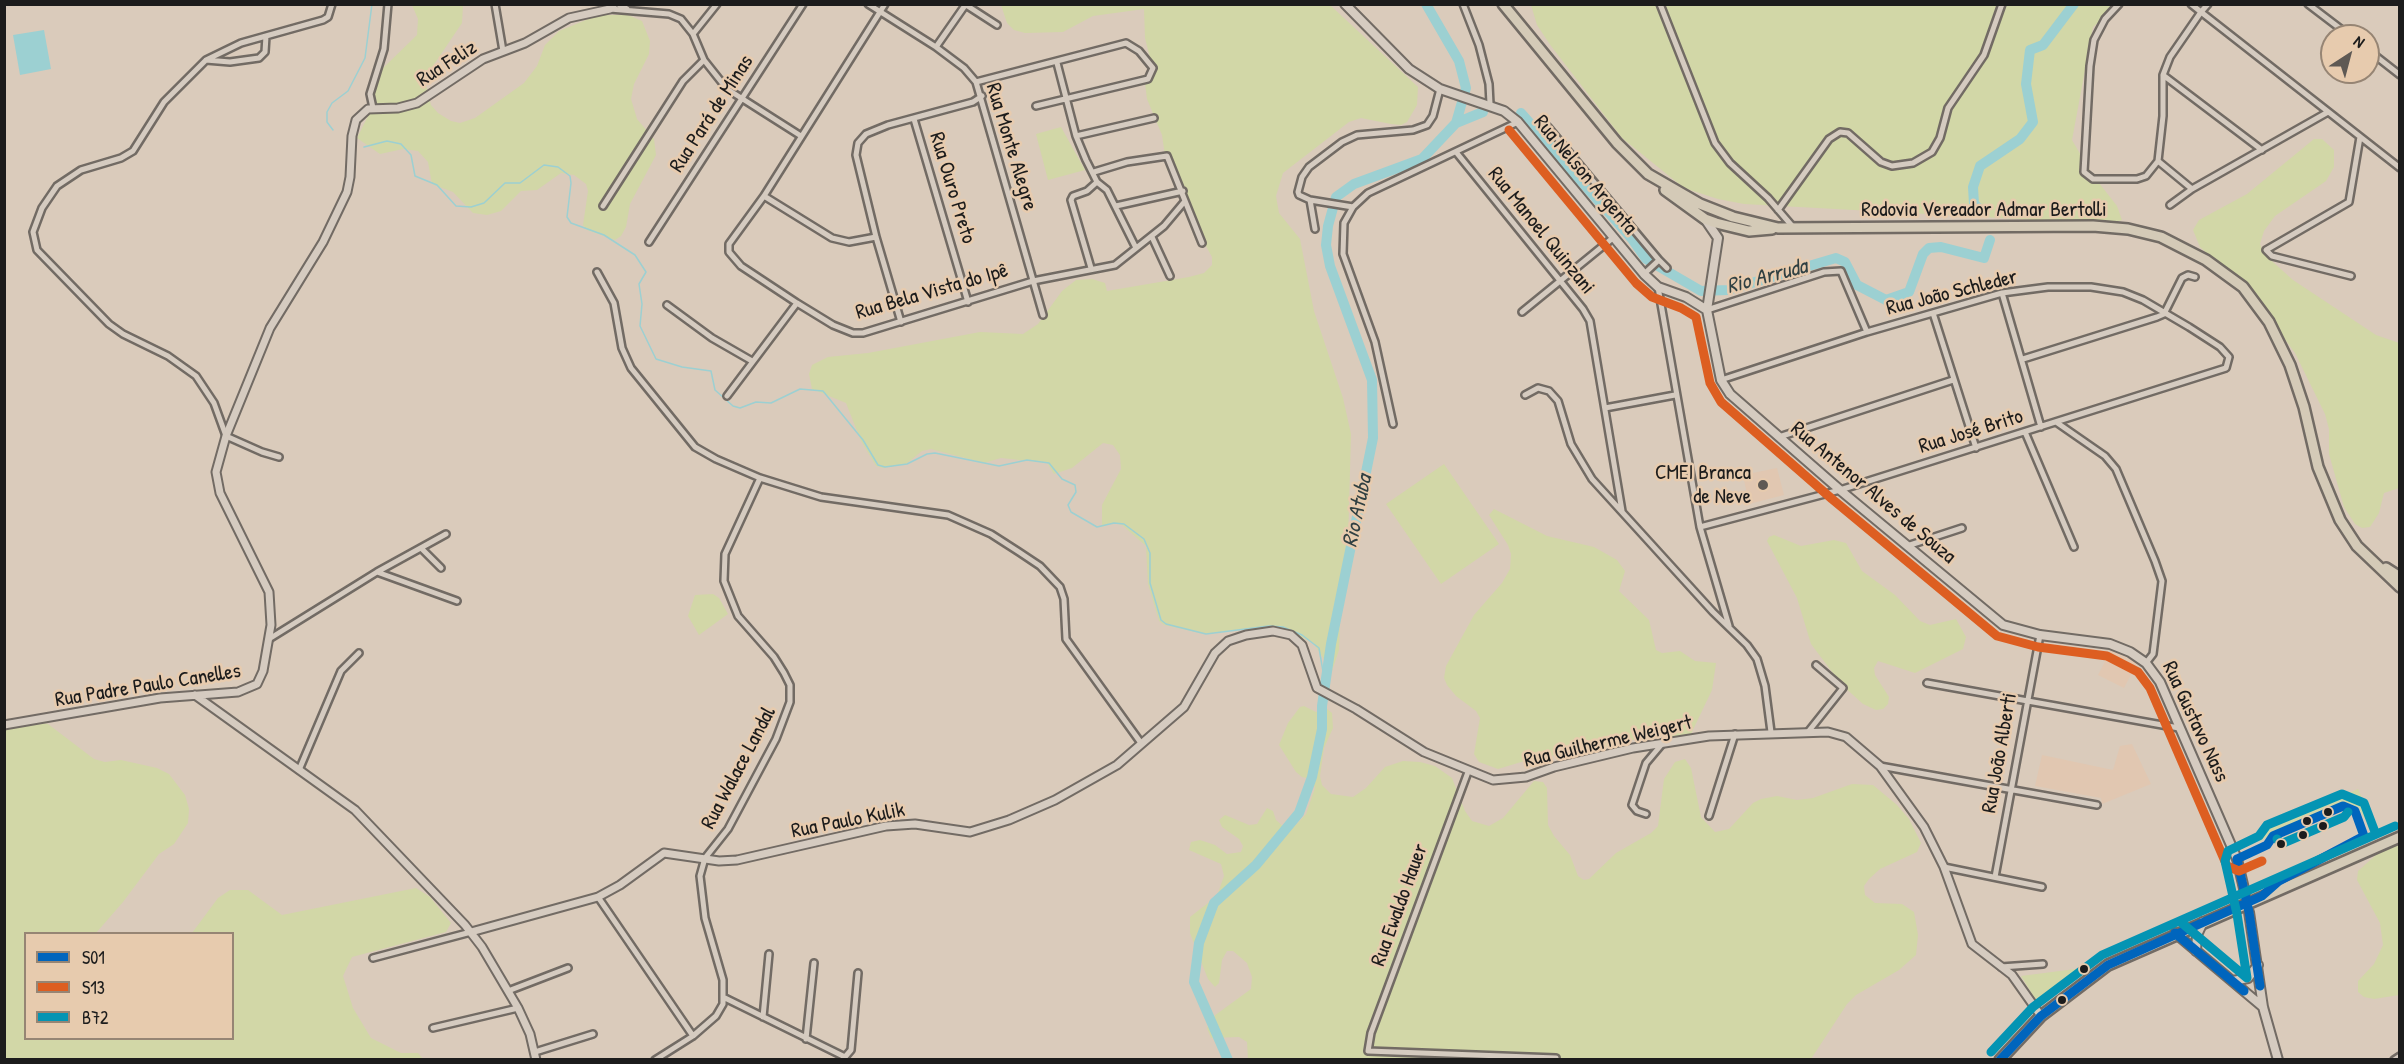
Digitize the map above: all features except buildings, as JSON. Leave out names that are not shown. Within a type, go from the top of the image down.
[{"type":"highway","name":"Rodovia Vereador Admar Bertolli","points":[[1503,4],[1617,143],[1648,174],[1700,204],[1733,217],[1778,228],[2093,226],[2128,229],[2161,237],[2206,260],[2242,287],[2269,322],[2297,386],[2326,492],[2340,520],[2364,553],[2400,587]]},
{"type":"highway","points":[[1648,174],[1705,219],[1749,231],[1778,228]]},
{"type":"highway","name":"Rodovia Vereador Admar Bertolli","points":[[2364,553],[2400,577]]},
{"type":"highway","points":[[2000,1059],[2041,1016],[2108,964],[2400,837]]},
{"type":"main road","name":"Rua Nelson Argenta","points":[[1345,4],[1408,69],[1444,90],[1490,104],[1518,122],[1644,274],[1659,287],[1686,297],[1707,310]]},
{"type":"main road","points":[[1705,219],[1718,238],[1730,227]]},
{"type":"main road","name":"Rua Antenor Alves de Souza","points":[[1718,238],[1707,310],[1721,380],[1730,394],[1840,490],[2003,625],[2040,635],[2110,644],[2130,652],[2146,663]]},
{"type":"main road","name":"Rua Gustavo Nass","points":[[2146,663],[2160,681],[2237,859],[2245,893]]},
{"type":"main road","points":[[2249,912],[2258,964],[2262,1007],[2278,1059]]},
{"type":"main road","points":[[2196,951],[2197,935],[2204,921]]},
{"type":"main road","points":[[2175,933],[2262,1007]]},
{"type":"main road","points":[[2243,981],[2253,975],[2258,964]]},
{"type":"main road","points":[[2231,980],[2260,986]]},
{"type":"main road","points":[[2244,991],[2260,986]]},
{"type":"street","points":[[279,457],[226,436],[214,403],[196,376],[168,356],[123,334],[109,324],[41,255],[33,239],[38,216],[57,186],[81,170],[121,158],[134,151],[164,102],[206,60],[228,48],[322,20],[328,17],[333,4]]},
{"type":"street","points":[[373,108],[370,94],[384,49],[388,4]]},
{"type":"street","points":[[495,4],[503,51]]},
{"type":"street","points":[[693,34],[717,4]]},
{"type":"street","name":"Rua Pará de Minas","points":[[649,242],[803,4]]},
{"type":"street","name":"Rua Monte Alegre","points":[[868,4],[936,47],[964,68],[976,82],[982,96],[1042,315]]},
{"type":"street","name":"Rua Bela Vista do Ipê","points":[[885,4],[764,196],[729,244],[729,252],[741,266],[797,303],[833,325],[853,333],[863,333],[1033,281],[1115,265],[1152,237],[1185,201]]},
{"type":"street","points":[[1463,4],[1479,45],[1489,84],[1490,104]]},
{"type":"street","points":[[1660,4],[1715,143],[1730,163],[1794,228]]},
{"type":"street","points":[[1778,210],[1829,139],[1840,132],[1848,134],[1881,162],[1892,166],[1913,164],[1932,152],[1940,138],[1948,108],[1984,54],[2002,4]]},
{"type":"street","points":[[2119,4],[2105,19],[2094,40],[2090,66],[2084,172],[2093,179],[2146,176],[2158,161],[2163,116],[2163,75],[2170,57],[2208,4]]},
{"type":"street","points":[[2191,4],[2400,168]]},
{"type":"street","points":[[2308,4],[2334,24]]},
{"type":"street","points":[[936,47],[966,5],[997,25]]},
{"type":"street","points":[[608,6],[638,12],[669,14],[681,20],[693,34],[704,60],[722,83],[741,100],[801,136]]},
{"type":"street","name":"Rua Feliz","points":[[359,116],[373,108],[398,108],[417,103],[483,59],[583,14],[608,6]]},
{"type":"street","points":[[206,60],[236,62],[260,58],[265,52],[266,36]]},
{"type":"street","points":[[976,82],[1126,43],[1139,51],[1153,68],[1148,79],[1036,106]]},
{"type":"street","points":[[2380,59],[2400,75]]},
{"type":"street","points":[[603,206],[683,81],[704,60]]},
{"type":"street","points":[[1056,63],[1076,136],[1097,182],[1107,189],[1136,248]]},
{"type":"street","points":[[2163,75],[2262,150]]},
{"type":"street","points":[[1353,207],[1310,200],[1299,195],[1298,192],[1309,167],[1342,142],[1357,135],[1413,130],[1428,125],[1444,90]]},
{"type":"street","points":[[901,321],[876,237],[856,155],[858,143],[866,134],[973,102],[982,96]]},
{"type":"street","points":[[2170,205],[2192,189],[2328,112]]},
{"type":"street","name":"Rua Padre Paulo Canelles","points":[[4,725],[160,698],[238,692],[257,684],[261,678],[272,612],[266,582],[218,487],[216,471],[226,436],[273,322],[322,242],[347,192],[351,169],[352,130],[359,116]]},
{"type":"street","points":[[1076,136],[1154,118]]},
{"type":"street","name":"Rua Ouro Preto","points":[[914,119],[968,302]]},
{"type":"street","points":[[1393,424],[1375,342],[1342,254],[1344,223],[1353,207],[1368,193],[1518,122]]},
{"type":"street","name":"Rua Nelson Argenta","points":[[1548,128],[1667,268]]},
{"type":"street","points":[[2351,276],[2272,256],[2266,249],[2349,202],[2360,136]]},
{"type":"street","name":"Rua Manoel Quinzani","points":[[1456,152],[1583,309],[1590,321],[1623,513]]},
{"type":"street","points":[[1094,172],[1127,162],[1167,156],[1202,243]]},
{"type":"street","points":[[2158,161],[2192,189]]},
{"type":"street","points":[[1091,268],[1071,200],[1073,196],[1087,191],[1097,182]]},
{"type":"street","points":[[1116,206],[1183,191]]},
{"type":"street","points":[[764,196],[832,238],[849,243],[876,237]]},
{"type":"street","points":[[1310,200],[1314,230]]},
{"type":"street","points":[[1152,237],[1170,276]]},
{"type":"street","points":[[1522,312],[1614,237]]},
{"type":"street","points":[[1644,274],[1659,260]]},
{"type":"street","points":[[1707,310],[1824,272],[1841,271],[1867,333]]},
{"type":"street","points":[[597,272],[614,303],[626,359],[647,391],[695,447],[760,478],[846,502],[938,512],[991,534],[1030,559],[1060,587],[1064,599],[1066,639],[1141,743]]},
{"type":"street","points":[[2023,359],[2164,314],[2182,278],[2188,275],[2195,277]]},
{"type":"street","points":[[1659,287],[1675,395],[1700,527],[1729,627]]},
{"type":"street","name":"Rua João Schleder","points":[[1721,380],[2002,293],[2048,287],[2091,287],[2123,292],[2143,300],[2220,347]]},
{"type":"street","points":[[2002,293],[2041,427]]},
{"type":"street","points":[[727,396],[797,303]]},
{"type":"street","points":[[667,305],[712,338],[752,361]]},
{"type":"street","points":[[1933,313],[1976,448]]},
{"type":"street","name":"Rua José Brito","points":[[1700,527],[1840,490],[2226,368],[2229,357],[2220,347]]},
{"type":"street","points":[[1779,437],[1953,380]]},
{"type":"street","points":[[1525,395],[1538,388],[1549,391],[1558,401],[1571,444],[1592,479],[1747,645],[1756,659],[1769,706],[1771,732]]},
{"type":"street","points":[[1605,408],[1675,395]]},
{"type":"street","name":"Rua Gustavo Nass","points":[[2056,422],[2105,456],[2116,469],[2155,561],[2162,581],[2153,654],[2146,663]]},
{"type":"street","points":[[2025,432],[2074,547]]},
{"type":"street","name":"Rua Walace Landal","points":[[724,998],[721,973],[703,908],[700,876],[705,858],[728,830],[782,729],[790,702],[790,685],[784,673],[774,657],[738,616],[724,581],[726,554],[760,478]]},
{"type":"street","points":[[1907,546],[1962,528]]},
{"type":"street","points":[[269,639],[377,572],[446,534]]},
{"type":"street","points":[[421,548],[441,568]]},
{"type":"street","points":[[391,564],[393,578]]},
{"type":"street","points":[[377,572],[457,601]]},
{"type":"street","name":"Rua Paulo Kulik","points":[[471,932],[598,897],[620,885],[664,853],[728,861],[750,858],[886,826],[915,824],[955,831],[977,831],[1009,820],[1055,800],[1113,768],[1184,707],[1215,653],[1235,638],[1266,631],[1290,635],[1306,652],[1313,682],[1320,690]]},
{"type":"street","name":"Rua João Alberti","points":[[1995,877],[2040,635]]},
{"type":"street","points":[[299,770],[341,671],[359,653]]},
{"type":"street","points":[[1808,732],[1843,688],[1816,665]]},
{"type":"street","points":[[1927,683],[2179,728]]},
{"type":"street","name":"Rua Guilherme Weigert","points":[[1320,690],[1424,752],[1468,772],[1493,780],[1510,780],[1565,764],[1662,744],[1735,734],[1828,732],[1846,737],[1880,766],[1924,828],[1944,867],[1972,944],[2025,990],[2041,1016]]},
{"type":"street","points":[[195,695],[360,814],[471,932],[518,1008],[536,1056],[593,1034]]},
{"type":"street","points":[[1709,816],[1735,734]]},
{"type":"street","points":[[1646,814],[1636,811],[1632,805],[1646,763],[1662,744]]},
{"type":"street","points":[[1880,766],[2097,805]]},
{"type":"street","name":"Rua Ewaldo Hauer","points":[[1468,772],[1371,1033],[1368,1051],[1556,1058]]},
{"type":"street","points":[[1944,867],[2042,887]]},
{"type":"street","points":[[598,897],[693,1036]]},
{"type":"street","points":[[373,958],[471,932]]},
{"type":"street","points":[[763,1017],[770,954]]},
{"type":"street","points":[[806,1039],[814,963]]},
{"type":"street","points":[[2001,967],[2043,964]]},
{"type":"street","points":[[508,991],[568,968]]},
{"type":"street","points":[[655,1059],[693,1036],[716,1016],[724,998],[842,1057],[848,1056],[858,973]]},
{"type":"street","points":[[433,1028],[518,1008]]},
{"type":"street","points":[[2394,1059],[2400,1056]]},
{"type":"shaded area","name":"CMEI Branca de Neve","points":[[1777,468],[1784,495],[1749,504],[1743,475]]},
{"type":"shaded area","points":[[2111,650],[2137,663],[2124,688],[2098,675]]},
{"type":"shaded area","points":[[2132,744],[2151,784],[2102,804],[2101,798],[2035,786],[2042,755],[2113,770],[2120,746]]},
{"type":"green space","points":[[412,5],[463,5],[462,23],[431,69],[426,85],[431,105],[438,113],[451,121],[460,123],[475,118],[524,83],[537,66],[545,45],[559,31],[598,15],[628,15],[642,21],[650,41],[649,54],[634,84],[631,99],[637,119],[654,139],[656,155],[630,204],[626,227],[621,236],[615,240],[587,230],[583,225],[588,191],[586,184],[574,175],[561,173],[537,190],[521,191],[501,211],[487,215],[473,213],[453,192],[432,184],[428,162],[418,151],[403,149],[380,154],[357,138],[369,114],[382,69],[417,35],[418,19]]},
{"type":"green space","points":[[1001,5],[1330,5],[1418,87],[1417,105],[1407,122],[1401,125],[1361,118],[1349,122],[1283,173],[1276,196],[1279,213],[1300,239],[1314,311],[1343,398],[1351,434],[1348,544],[1341,596],[1339,650],[1332,671],[1313,643],[1281,627],[1267,626],[1204,634],[1164,625],[1159,621],[1148,584],[1146,546],[1122,525],[1112,523],[1102,527],[1102,505],[1121,469],[1120,455],[1113,445],[1103,443],[1072,468],[1054,474],[1047,463],[1001,458],[984,463],[931,449],[922,451],[906,464],[883,468],[876,466],[861,441],[846,403],[812,389],[809,374],[812,365],[828,357],[868,353],[980,332],[1023,334],[1038,324],[1062,291],[1076,280],[1092,279],[1105,283],[1107,291],[1189,277],[1204,273],[1212,265],[1212,257],[1191,219],[1184,190],[1167,170],[1162,135],[1147,99],[1145,83],[1151,62],[1145,38],[1144,9],[1093,16],[1063,32],[1025,33],[1014,30],[1007,23]]},
{"type":"green space","points":[[1531,5],[2119,5],[2093,27],[2072,140],[2092,174],[2117,206],[2122,220],[2110,224],[1744,204],[1718,199],[1684,188],[1622,138],[1551,46],[1537,25]]},
{"type":"green space","points":[[1061,127],[1085,170],[1048,180],[1036,134]]},
{"type":"green space","points":[[2314,139],[2322,139],[2334,150],[2334,167],[2326,181],[2275,216],[2264,231],[2260,244],[2264,254],[2293,280],[2376,335],[2399,343],[2399,488],[2384,493],[2379,513],[2370,527],[2362,528],[2355,524],[2344,507],[2329,454],[2329,429],[2325,414],[2295,353],[2254,297],[2200,247],[2193,230],[2199,220],[2247,194]]},
{"type":"green space","points":[[1444,464],[1499,544],[1441,584],[1386,504]]},
{"type":"green space","points":[[1494,509],[1547,536],[1594,547],[1617,560],[1625,571],[1619,591],[1649,620],[1656,650],[1662,653],[1680,651],[1695,661],[1716,663],[1712,690],[1691,734],[1677,739],[1659,735],[1645,737],[1571,755],[1541,756],[1498,769],[1479,762],[1474,754],[1480,718],[1476,711],[1456,696],[1444,678],[1446,666],[1474,615],[1502,583],[1510,569],[1511,554],[1508,545],[1489,515]]},
{"type":"green space","points":[[1774,535],[1801,546],[1834,540],[1846,543],[1862,571],[1895,595],[1920,621],[1930,625],[1956,619],[1966,637],[1963,649],[1915,673],[1878,661],[1874,668],[1875,675],[1889,697],[1888,704],[1883,709],[1876,710],[1863,704],[1842,685],[1811,644],[1797,598],[1767,541]]},
{"type":"green space","points":[[713,594],[719,598],[728,614],[699,635],[688,616],[695,595]]},
{"type":"green space","points":[[1304,706],[1316,712],[1326,708],[1332,713],[1333,728],[1324,748],[1320,776],[1322,785],[1331,794],[1353,797],[1366,788],[1385,767],[1403,761],[1420,762],[1435,766],[1452,778],[1465,811],[1472,821],[1489,826],[1503,818],[1534,781],[1543,782],[1547,788],[1548,825],[1570,855],[1578,876],[1584,880],[1589,879],[1616,853],[1651,833],[1658,826],[1664,779],[1675,762],[1685,759],[1691,768],[1701,817],[1715,832],[1729,829],[1753,803],[1761,799],[1777,796],[1797,800],[1813,798],[1852,784],[1873,785],[1897,805],[1909,819],[1921,843],[1917,852],[1880,869],[1869,879],[1864,886],[1865,895],[1875,903],[1902,904],[1914,912],[1918,935],[1916,955],[1899,970],[1856,995],[1847,1004],[1811,1059],[1248,1059],[1247,1042],[1239,1037],[1211,1038],[1207,1028],[1214,1016],[1251,989],[1252,977],[1247,963],[1233,951],[1227,951],[1222,960],[1219,983],[1215,987],[1208,979],[1190,933],[1190,917],[1217,896],[1224,876],[1221,864],[1189,850],[1191,842],[1200,840],[1215,845],[1227,854],[1241,852],[1243,846],[1239,839],[1222,827],[1219,820],[1225,815],[1249,825],[1257,824],[1267,808],[1273,811],[1276,820],[1286,829],[1296,825],[1306,814],[1315,788],[1311,779],[1302,777],[1296,772],[1279,745],[1288,723],[1300,707]]},
{"type":"green space","points":[[36,722],[48,724],[94,759],[105,762],[121,760],[157,768],[169,774],[185,795],[189,809],[188,823],[174,844],[159,854],[97,932],[24,932],[24,1040],[234,1040],[234,932],[193,932],[218,898],[230,890],[248,890],[282,915],[416,888],[430,897],[451,923],[446,932],[352,957],[343,976],[353,1008],[371,1038],[401,1053],[418,1053],[423,1059],[5,1059],[4,728]]},
{"type":"green space","points":[[2358,789],[2373,821],[2368,824],[2358,807],[2344,803],[2270,834],[2260,842],[2256,834]]},
{"type":"green space","points":[[2399,842],[2399,995],[2374,999],[2364,997],[2358,992],[2358,981],[2374,964],[2383,945],[2380,923],[2357,880],[2358,871],[2385,847]]},
{"type":"green space","points":[[2083,968],[2049,1000],[2039,1005],[2021,976]]},
{"type":"water","points":[[44,30],[51,69],[20,75],[13,35]]},
{"type":"waterway","points":[[333,130],[327,122],[327,112],[332,103],[348,91],[365,58],[372,4]]},
{"type":"waterway","name":"Rio Atuba","points":[[1228,1060],[1194,982],[1199,943],[1214,903],[1256,865],[1299,813],[1312,777],[1322,729],[1322,706],[1331,644],[1373,438],[1372,380],[1330,266],[1326,245],[1328,226],[1336,197],[1354,184],[1422,159],[1456,123],[1466,88],[1459,61],[1426,4]]},
{"type":"waterway","name":"Rio Arruda","points":[[1982,211],[1974,204],[1973,187],[1980,166],[2020,139],[2033,122],[2026,84],[2030,50],[2043,45],[2074,4]]},
{"type":"waterway","name":"Rio Arruda","points":[[1456,123],[1483,112]]},
{"type":"waterway","name":"Rio Arruda","points":[[1521,113],[1632,239],[1646,259],[1701,291],[1728,290],[1836,258],[1845,262],[1857,285],[1886,300],[1909,292],[1923,254],[1929,248],[1941,247],[1984,258],[1990,240]]},
{"type":"waterway","points":[[364,147],[387,141],[401,144],[411,155],[415,176],[437,185],[456,206],[471,207],[484,203],[505,183],[520,183],[544,165],[558,167],[570,176],[567,217],[571,223],[604,235],[635,255],[646,272],[639,284],[642,304],[640,326],[656,359],[682,367],[711,371],[715,390],[733,406],[740,408],[756,402],[771,403],[800,389],[823,391],[863,440],[878,465],[885,467],[907,464],[927,454],[935,453],[999,466],[1027,460],[1049,463],[1062,479],[1075,485],[1076,492],[1068,505],[1071,512],[1097,527],[1114,523],[1124,524],[1144,539],[1150,553],[1150,583],[1161,620],[1166,624],[1206,634],[1269,626],[1283,627],[1302,635],[1319,648],[1326,689]]},
{"type":"transit line","name":"S13","points":[[1509,130],[1636,283],[1652,297],[1681,308],[1696,317],[1710,383],[1721,402],[1832,499],[1997,636],[2038,647],[2107,656],[2138,672],[2150,688],[2227,866],[2239,871],[2262,861]]},
{"type":"transit line","name":"B72","points":[[2183,924],[2247,978],[2237,914],[2225,861],[2228,851],[2259,836],[2267,825],[2342,794],[2364,803],[2375,832]]},
{"type":"transit line","name":"S01","points":[[2237,859],[2267,845],[2273,836],[2343,806],[2355,811],[2364,836]]},
{"type":"transit line","name":"B72","points":[[2277,839],[2281,844],[2344,817],[2348,812]]},
{"type":"transit line","name":"B72","points":[[1991,1052],[2033,1007],[2102,955],[2395,826]]},
{"type":"transit line","name":"S01","points":[[2000,1060],[2041,1016],[2108,965],[2262,896],[2279,881],[2364,836]]},
{"type":"transit line","name":"S01","points":[[2237,859],[2249,912],[2260,986]]},
{"type":"transit line","name":"S01","points":[[2175,933],[2244,991]]},
{"type":"place","name":"CMEI Branca de Neve","points":[[1763,485]]}]
